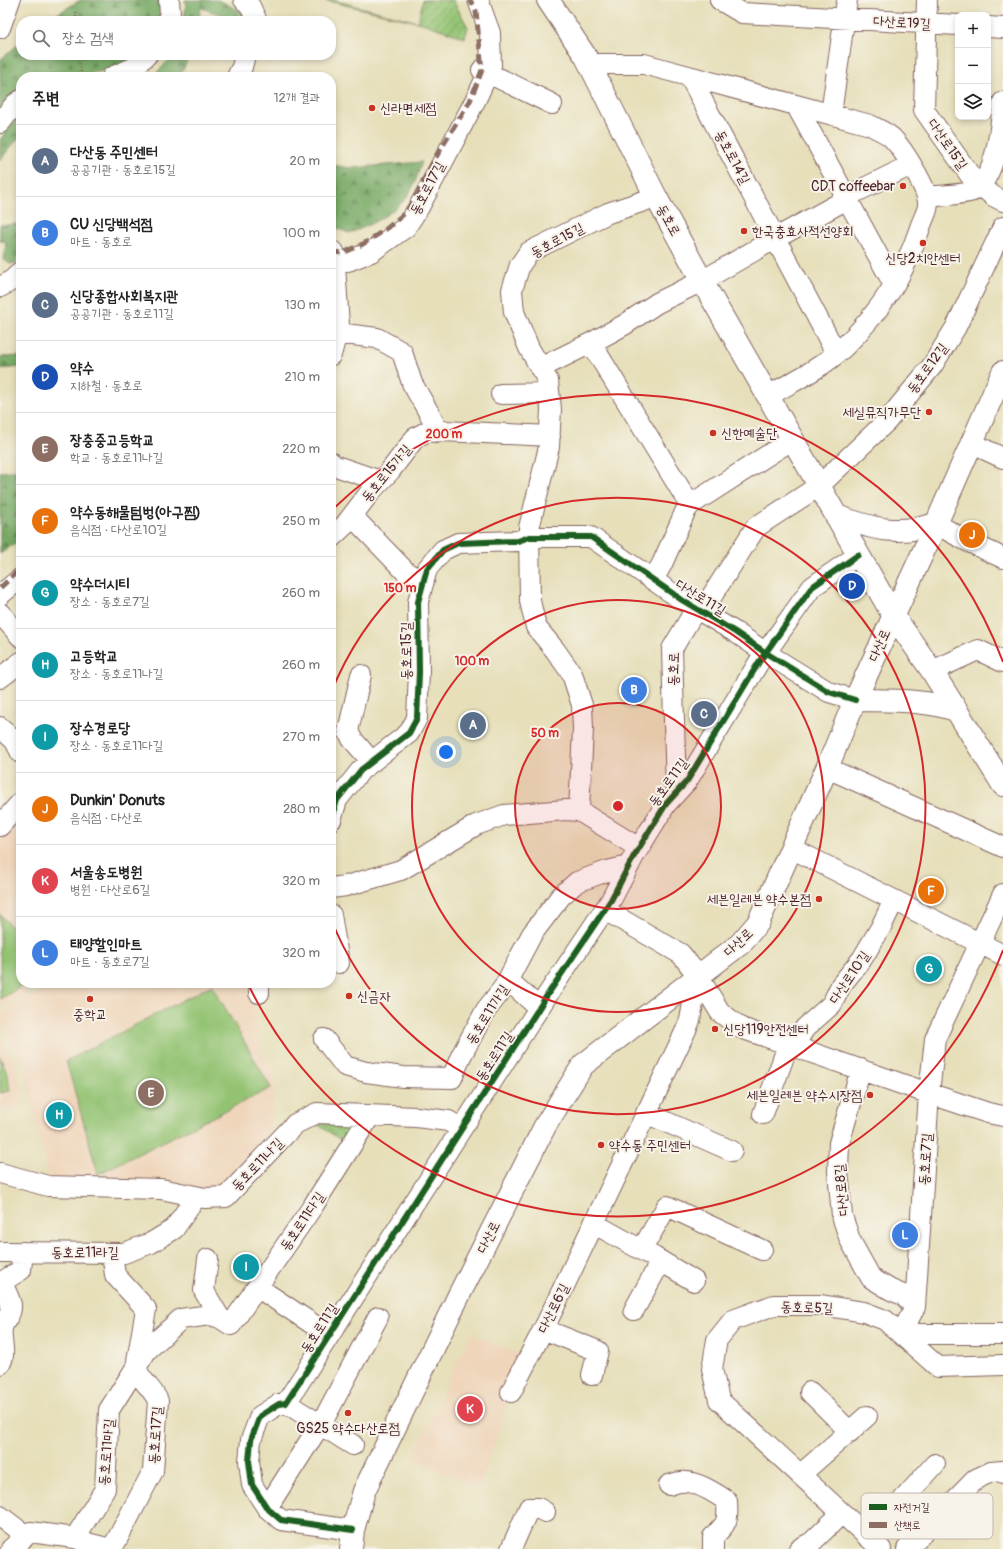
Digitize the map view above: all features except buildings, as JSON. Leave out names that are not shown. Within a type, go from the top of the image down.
[{"type":"main road","name":"동호로","points":[[548,0],[586,57],[656,197],[702,281],[858,555],[893,615],[932,671],[1003,785]]},
{"type":"main road","name":"다산로","points":[[352,1540],[364,1491],[456,1300],[545,1126],[583,1065],[740,944],[758,923],[827,768],[855,700],[936,524],[1003,372]]},
{"type":"main road","points":[[836,516],[866,526],[891,530],[914,530],[936,524]]},
{"type":"main road","points":[[855,700],[913,701],[939,705],[956,710]]},
{"type":"street","points":[[0,28],[10,0]]},
{"type":"street","points":[[169,0],[169,16]]},
{"type":"street","points":[[244,0],[250,6],[254,16]]},
{"type":"street","points":[[257,16],[262,0]]},
{"type":"street","name":"동호로17길","points":[[336,259],[348,261],[371,252],[406,228],[419,207],[485,72],[491,66],[490,33],[478,0]]},
{"type":"street","name":"다산로19길","points":[[720,0],[742,12],[846,9],[925,23],[955,25]]},
{"type":"street","name":"다산로15길","points":[[927,0],[925,23],[924,110],[972,178],[993,196],[1003,201]]},
{"type":"street","points":[[831,114],[846,9]]},
{"type":"street","points":[[991,27],[1003,28]]},
{"type":"street","points":[[124,72],[133,68],[142,60]]},
{"type":"street","points":[[240,72],[244,60]]},
{"type":"street","points":[[589,64],[644,64],[870,125],[893,138],[911,165],[924,189],[928,203],[916,241],[890,293],[868,322],[815,370],[768,396]]},
{"type":"street","points":[[485,72],[552,104]]},
{"type":"street","name":"동호로14길","points":[[690,77],[836,352]]},
{"type":"street","points":[[927,197],[973,191],[986,178],[999,138],[1003,102]]},
{"type":"street","points":[[0,124],[16,103]]},
{"type":"street","points":[[796,105],[894,285]]},
{"type":"street","points":[[540,368],[624,325],[657,303],[702,281],[854,193],[911,165]]},
{"type":"street","name":"동호로15길","points":[[579,811],[583,729],[582,705],[572,674],[555,650],[536,628],[530,602],[529,528],[549,446],[551,409],[548,381],[529,348],[514,312],[512,290],[520,265],[529,252],[608,213],[656,197]]},
{"type":"street","name":"동호로12길","points":[[819,486],[887,420],[932,366],[956,327],[1003,228]]},
{"type":"street","points":[[0,287],[8,284],[16,277]]},
{"type":"street","points":[[336,292],[339,325],[336,337]]},
{"type":"street","points":[[337,333],[377,338],[402,352],[412,383],[433,420],[435,432]]},
{"type":"street","points":[[591,343],[690,505]]},
{"type":"street","points":[[501,394],[549,393]]},
{"type":"street","name":"동호로15가길","points":[[336,533],[345,525],[380,481],[390,471],[415,438],[426,432],[550,436]]},
{"type":"street","points":[[653,580],[662,564],[685,512],[690,505],[793,440]]},
{"type":"street","points":[[971,443],[1003,458]]},
{"type":"street","points":[[336,466],[380,481]]},
{"type":"street","name":"동호로","points":[[676,792],[672,649],[691,617],[708,602],[756,527],[819,486]]},
{"type":"street","points":[[352,516],[406,572],[423,582]]},
{"type":"street","points":[[936,524],[1003,558]]},
{"type":"street","name":"동호로15길","points":[[336,803],[361,770],[409,733],[417,718],[419,672],[418,602],[427,569],[443,550],[458,543],[518,541],[529,537]]},
{"type":"street","name":"다산로11길","points":[[529,537],[591,537],[698,610],[829,692],[855,700]]},
{"type":"street","name":"동호로11길","points":[[286,1403],[539,1008],[605,910],[639,848],[666,804],[687,781],[766,653],[812,587],[858,555]]},
{"type":"street","points":[[0,595],[16,582]]},
{"type":"street","points":[[0,613],[16,631]]},
{"type":"street","points":[[932,671],[978,650],[1003,662]]},
{"type":"street","points":[[1,676],[16,666]]},
{"type":"street","points":[[361,675],[348,731],[352,739],[372,762]]},
{"type":"street","points":[[0,727],[16,741]]},
{"type":"street","points":[[827,768],[1003,847]]},
{"type":"street","points":[[0,826],[16,808]]},
{"type":"street","points":[[336,887],[346,886],[401,870],[476,825],[504,815],[566,810],[579,811],[639,848]]},
{"type":"street","points":[[791,848],[1003,955]]},
{"type":"street","name":"동호로11가길","points":[[324,1039],[345,1066],[366,1072],[403,1076],[452,1078],[461,1056],[486,1010],[504,987],[532,934],[561,896],[577,882],[607,871],[629,866]]},
{"type":"street","name":"동호로7길","points":[[901,1334],[915,1307],[929,1093],[935,1039],[1003,894]]},
{"type":"street","name":"다산로10길","points":[[792,1045],[805,1028],[832,1004],[841,985],[862,959],[881,927],[894,900]]},
{"type":"street","points":[[605,910],[681,954],[698,976],[720,1012],[741,1028],[988,1113],[1003,1116]]},
{"type":"street","points":[[336,945],[339,963]]},
{"type":"street","name":"다산로6길","points":[[511,1392],[543,1329],[690,1020],[698,976]]},
{"type":"street","points":[[508,980],[539,1008]]},
{"type":"street","points":[[763,1114],[786,1050],[792,1045]]},
{"type":"street","name":"다산로8길","points":[[861,1069],[839,1143],[838,1171],[842,1216],[850,1240],[871,1278],[891,1290],[903,1295],[915,1307]]},
{"type":"street","name":"동호로11나길","points":[[0,1173],[48,1186],[161,1189],[205,1198],[226,1196],[295,1124],[317,1114],[416,1117],[449,1121],[461,1130]]},
{"type":"street","points":[[646,1114],[732,1151]]},
{"type":"street","name":"동호로11다길","points":[[226,1322],[257,1287],[313,1206],[370,1116]]},
{"type":"street","name":"동호로11라길","points":[[8,1251],[124,1253],[144,1245],[174,1229],[196,1196]]},
{"type":"street","points":[[642,1250],[667,1206],[762,1250]]},
{"type":"street","points":[[593,1224],[642,1250],[694,1281]]},
{"type":"street","points":[[0,1364],[4,1358],[1,1339],[2,1326],[10,1315],[11,1306],[1,1283],[21,1270],[8,1251]]},
{"type":"street","name":"동호로11마길","points":[[112,1253],[115,1276],[146,1309],[136,1367]]},
{"type":"street","points":[[208,1259],[204,1292],[226,1322]]},
{"type":"street","points":[[634,1310],[661,1261]]},
{"type":"street","name":"동호로11길","points":[[257,1287],[329,1335]]},
{"type":"street","name":"동호로5길","points":[[861,1531],[719,1400],[712,1370],[717,1340],[733,1320],[774,1305],[821,1305],[864,1312],[885,1320],[938,1367],[1003,1365]]},
{"type":"street","name":"동호로11마길","points":[[75,1538],[104,1489],[109,1410],[147,1350],[181,1319],[210,1315],[226,1322]]},
{"type":"street","points":[[267,1508],[320,1424],[378,1317]]},
{"type":"street","points":[[543,1329],[598,1351],[592,1375]]},
{"type":"street","points":[[901,1334],[1003,1334]]},
{"type":"street","name":"동호로17길","points":[[112,1549],[153,1471],[158,1401],[155,1393],[138,1376],[136,1367]]},
{"type":"street","points":[[810,1392],[850,1432]]},
{"type":"street","points":[[352,1540],[281,1520],[267,1508],[252,1485],[249,1461],[251,1440],[260,1416],[279,1404],[286,1403],[353,1445]]},
{"type":"street","points":[[800,1475],[867,1416]]},
{"type":"street","points":[[913,1493],[934,1464]]},
{"type":"street","points":[[962,1493],[976,1479],[991,1472],[1003,1473]]},
{"type":"street","points":[[669,1485],[682,1482],[694,1484],[711,1490],[727,1501],[728,1518],[725,1525],[713,1537],[713,1549]]},
{"type":"street","points":[[511,1549],[528,1508],[538,1508],[545,1512]]},
{"type":"street","points":[[799,1549],[812,1542],[842,1513]]},
{"type":"street","points":[[0,1516],[26,1536]]},
{"type":"street","points":[[11,1549],[30,1532],[75,1538],[112,1549]]},
{"type":"street","points":[[907,1549],[917,1539]]},
{"type":"path","points":[[76,9],[76,16]]},
{"type":"path","points":[[79,60],[82,72]]},
{"type":"shaded area","points":[[16,816],[16,988],[36,988],[0,1007],[0,834]]},
{"type":"shaded area","points":[[45,988],[253,988],[253,1000],[261,1052],[275,1072],[272,1115],[255,1155],[226,1188],[201,1189],[49,1180],[23,1065],[0,1021],[0,1014]]},
{"type":"shaded area","points":[[0,1033],[16,1063],[24,1107],[0,1112]]},
{"type":"shaded area","points":[[472,1334],[523,1356],[479,1489],[413,1458],[457,1361]]},
{"type":"green space","points":[[80,0],[159,0],[161,5],[160,16],[54,16]]},
{"type":"green space","points":[[185,0],[218,0],[244,13],[245,16],[226,16],[201,8],[199,16],[185,16]]},
{"type":"green space","points":[[324,0],[333,0],[418,22],[423,0],[453,0],[468,27],[465,38],[425,24]]},
{"type":"green space","points":[[16,46],[16,60],[128,60],[110,69],[100,72],[16,72],[16,92],[8,99],[0,110],[0,60]]},
{"type":"green space","points":[[169,60],[187,60],[181,72],[157,72]]},
{"type":"green space","points":[[16,119],[16,141],[0,160],[0,140]]},
{"type":"green space","points":[[422,162],[415,183],[409,194],[398,206],[373,223],[349,233],[336,228],[336,166],[351,168]]},
{"type":"green space","points":[[16,224],[16,263],[10,264],[3,259],[6,244],[4,241],[0,241],[0,225]]},
{"type":"green space","points":[[16,356],[16,367],[0,369],[0,357]]},
{"type":"green space","points":[[16,470],[16,543],[0,554],[0,472]]},
{"type":"green space","points":[[0,914],[16,932],[16,988],[19,988],[0,999]]},
{"type":"green space","points":[[206,988],[214,988],[271,1088],[98,1174],[66,1061]]},
{"type":"green space","points":[[0,1057],[8,1074],[10,1091],[0,1093]]},
{"type":"green space","points":[[323,1121],[356,1124],[344,1142],[317,1124]]},
{"type":"marked path","points":[[336,252],[343,253],[363,244],[385,230],[406,212],[418,193],[433,162],[470,101],[482,70],[476,11],[470,0]]},
{"type":"marked path","points":[[0,588],[16,573]]},
{"type":"cycle path","points":[[336,803],[337,800],[361,770],[409,733],[417,718],[419,672],[418,602],[427,569],[443,550],[458,543],[518,541],[529,537],[591,537],[682,600],[829,692],[855,700]]},
{"type":"cycle path","points":[[353,1530],[281,1520],[267,1508],[252,1485],[249,1461],[251,1440],[260,1416],[279,1404],[286,1403],[546,997],[611,900],[634,856],[666,804],[687,781],[759,662],[812,587],[858,555]]},
{"type":"place","name":"신라면세점","points":[[372,108]]},
{"type":"place","name":"CDT coffeebar","points":[[903,186]]},
{"type":"place","name":"한국충효사적선양회","points":[[744,231]]},
{"type":"place","name":"신당2치안센터","points":[[923,243]]},
{"type":"place","name":"세실뮤직가무단","points":[[929,412]]},
{"type":"place","name":"신한예술단","points":[[713,433]]},
{"type":"place","name":"Dunkin' Donuts","points":[[972,535]]},
{"type":"place","name":"약수","points":[[852,586]]},
{"type":"place","name":"CU 신당백석점","points":[[634,690]]},
{"type":"place","name":"신당종합사회복지관","points":[[704,714]]},
{"type":"place","name":"다산동 주민센터","points":[[473,725]]},
{"type":"place","name":"약수동해물텀벙(아구찜)","points":[[931,891]]},
{"type":"place","name":"세븐일레븐 약수본점","points":[[819,899]]},
{"type":"place","name":"약수더시티","points":[[929,969]]},
{"type":"place","name":"신금자","points":[[349,996]]},
{"type":"place","name":"중학교","points":[[90,999]]},
{"type":"place","name":"신당119안전센터","points":[[715,1029]]},
{"type":"place","name":"장충중고등학교","points":[[151,1093]]},
{"type":"place","name":"세븐일레븐 약수시장점","points":[[870,1095]]},
{"type":"place","name":"고등학교","points":[[59,1115]]},
{"type":"place","name":"약수동 주민센터","points":[[601,1145]]},
{"type":"place","name":"태양할인마트","points":[[905,1235]]},
{"type":"place","name":"장수경로당","points":[[246,1267]]},
{"type":"place","name":"서울송도병원","points":[[470,1409]]},
{"type":"place","name":"GS25 약수다산로점","points":[[348,1413]]}]
